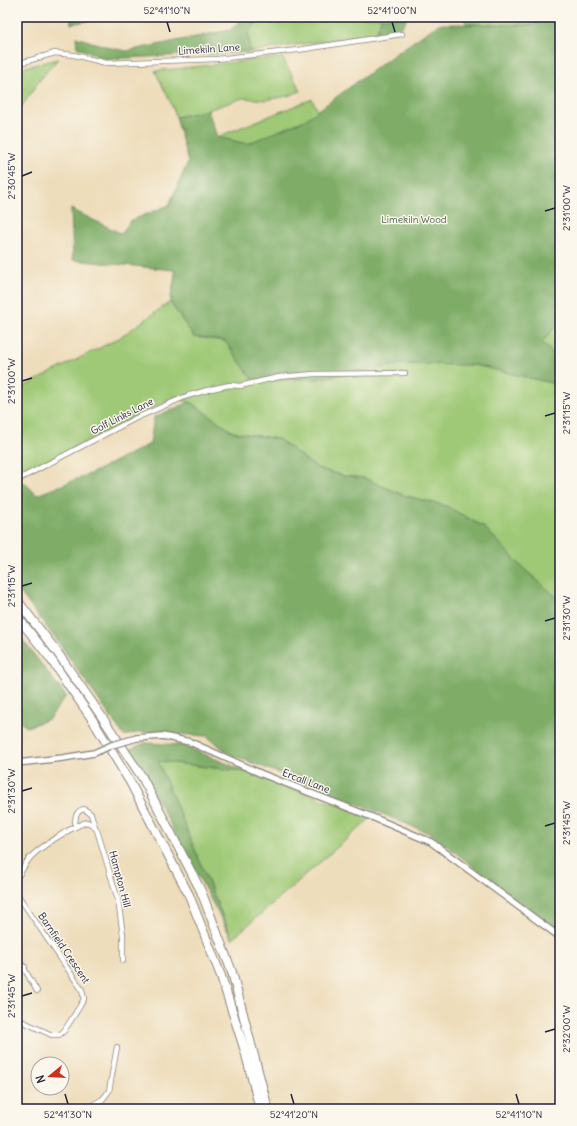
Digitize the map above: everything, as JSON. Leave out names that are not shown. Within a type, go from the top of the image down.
[{"type":"highway","points":[[17,600],[57,652],[102,716],[142,778],[201,891],[232,972],[268,1109]]},
{"type":"highway","points":[[17,616],[50,658],[92,719],[130,782],[189,895],[222,976],[245,1051],[260,1109]]},
{"type":"street","name":"Limekiln Lane","points":[[17,64],[55,53],[74,55],[106,63],[217,59],[298,50],[402,34]]},
{"type":"street","name":"Golf Links Lane","points":[[17,480],[136,418],[187,396],[211,389],[230,385],[240,386],[279,377],[314,374],[405,373]]},
{"type":"street","name":"Ercall Lane","points":[[17,763],[94,753],[112,745],[137,738],[162,736],[190,742],[262,774],[431,842],[560,937]]},
{"type":"street","name":"Hampton Hill","points":[[74,827],[77,813],[84,809],[87,810],[91,814],[118,900],[123,935],[123,961]]},
{"type":"street","points":[[17,877],[36,852],[74,827],[87,822],[95,827]]},
{"type":"street","name":"Barnfield Crescent","points":[[17,894],[82,990],[84,999],[64,1031],[59,1035],[52,1035],[17,1019]]},
{"type":"street","points":[[17,971],[23,965],[37,991]]},
{"type":"street","points":[[85,1109],[103,1099],[109,1091],[117,1047]]},
{"type":"green space","points":[[70,17],[91,17],[92,20],[71,24]]},
{"type":"green space","points":[[245,17],[263,17],[248,32],[250,52],[104,59],[77,47],[76,37],[111,48],[127,51],[230,30]]},
{"type":"green space","points":[[263,17],[382,17],[376,33],[250,52],[248,32]]},
{"type":"green space","points":[[382,17],[407,17],[405,23],[399,29],[391,32],[376,33]]},
{"type":"green space","points":[[465,17],[547,17],[547,19],[534,25],[466,24]]},
{"type":"green space","name":"Limekiln Wood","points":[[547,17],[560,17],[560,322],[542,342],[560,361],[560,385],[475,365],[402,364],[315,379],[253,380],[225,341],[194,337],[170,302],[175,276],[174,270],[73,260],[71,209],[122,234],[130,221],[169,205],[188,162],[176,117],[208,110],[217,137],[247,144],[305,120],[395,54],[439,24],[534,25],[547,19]]},
{"type":"green space","points":[[282,57],[301,91],[288,96],[266,100],[243,98],[208,110],[176,117],[155,71]]},
{"type":"green space","points":[[58,59],[42,77],[20,109],[17,110],[17,69]]},
{"type":"green space","points":[[312,99],[318,111],[305,120],[247,144],[217,137]]},
{"type":"green space","points":[[170,302],[194,337],[225,341],[253,380],[315,379],[402,364],[475,365],[560,385],[560,600],[524,569],[484,527],[446,506],[403,495],[364,478],[344,476],[317,468],[278,439],[233,432],[190,402],[184,401],[177,396],[17,477],[17,390],[119,338]]},
{"type":"green space","points":[[560,322],[560,361],[542,342]]},
{"type":"green space","points":[[190,402],[233,432],[278,439],[317,468],[344,476],[364,478],[403,495],[446,506],[484,527],[524,569],[560,600],[560,933],[431,834],[344,798],[229,754],[207,736],[141,732],[124,736],[61,646],[17,588],[17,486],[24,482],[37,495],[92,473],[150,444],[154,417]]},
{"type":"green space","points":[[17,633],[66,696],[49,719],[27,727],[17,720]]},
{"type":"green space","points":[[145,743],[182,745],[247,772],[158,761],[232,939],[130,749]]},
{"type":"green space","points":[[158,761],[247,772],[372,817],[232,939]]}]
